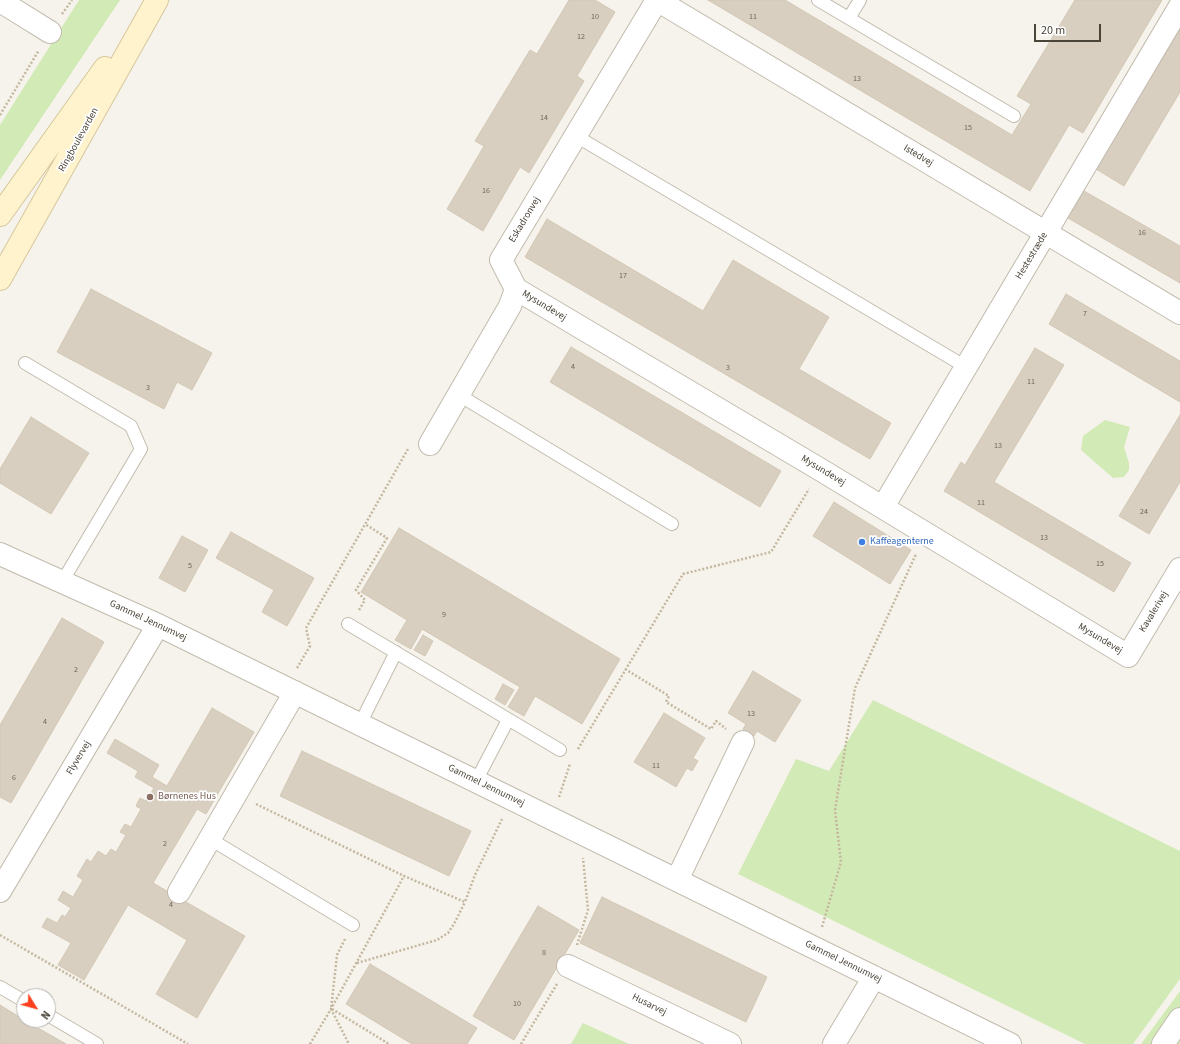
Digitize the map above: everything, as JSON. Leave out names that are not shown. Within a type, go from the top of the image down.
[{"type":"main road","name":"Ringboulevarden","points":[[0,215],[154,0]]},
{"type":"main road","name":"Ringboulevarden","points":[[0,279],[157,0]]},
{"type":"street","name":"Eskadronvej","points":[[516,289],[501,260],[657,0]]},
{"type":"street","name":"Istedvej","points":[[657,0],[1180,313]]},
{"type":"street","points":[[0,1],[50,32]]},
{"type":"street","name":"Hestestræde","points":[[883,507],[1180,6]]},
{"type":"street","points":[[430,444],[510,306],[516,289]]},
{"type":"street","name":"Mysundevej","points":[[516,289],[883,507],[1128,656]]},
{"type":"street","name":"Gammel Jennumvej","points":[[0,554],[158,625],[1010,1044]]},
{"type":"street","name":"Kavalerivej","points":[[1128,656],[1180,569]]},
{"type":"street","name":"Flyvervej","points":[[0,891],[158,625]]},
{"type":"street","points":[[179,892],[236,794],[290,690]]},
{"type":"street","points":[[677,880],[743,742]]},
{"type":"street","name":"Husarvej","points":[[568,966],[730,1044]]},
{"type":"street","points":[[834,1044],[874,977]]},
{"type":"street","points":[[1163,1044],[1180,1019]]},
{"type":"lane","points":[[818,0],[1014,116]]},
{"type":"lane","points":[[849,18],[860,0]]},
{"type":"lane","points":[[576,136],[966,367]]},
{"type":"lane","points":[[25,363],[131,426],[141,449],[62,582]]},
{"type":"lane","points":[[459,395],[672,524]]},
{"type":"lane","points":[[349,624],[560,750]]},
{"type":"lane","points":[[360,724],[396,652]]},
{"type":"lane","points":[[476,782],[508,720]]},
{"type":"lane","points":[[210,839],[354,925]]},
{"type":"lane","points":[[0,987],[16,996]]},
{"type":"lane","points":[[56,1020],[97,1044]]},
{"type":"path","points":[[0,115],[50,32],[72,0]]},
{"type":"path","points":[[290,690],[310,646],[306,628],[365,524],[409,447],[430,444]]},
{"type":"path","points":[[575,754],[683,574],[772,552],[821,470]]},
{"type":"path","points":[[349,624],[365,600],[356,590],[387,538],[365,524]]},
{"type":"path","points":[[816,949],[841,862],[835,810],[855,688],[926,533]]},
{"type":"path","points":[[625,669],[669,696],[666,702],[711,729],[716,721],[743,742]]},
{"type":"path","points":[[551,818],[570,763]]},
{"type":"path","points":[[236,794],[404,876],[465,902]]},
{"type":"path","points":[[356,964],[437,940],[448,933],[465,902],[475,875],[511,799]]},
{"type":"path","points":[[521,1044],[568,966],[585,921],[588,910],[580,832]]},
{"type":"path","points":[[310,1044],[331,1009],[404,876]]},
{"type":"path","points":[[349,1044],[331,1009],[337,955],[354,925]]},
{"type":"path","points":[[0,935],[188,1044]]},
{"type":"path","points":[[331,1009],[389,1044]]},
{"type":"green space","points":[[79,0],[120,0],[0,180],[0,125]]},
{"type":"green space","points":[[1105,420],[1130,427],[1124,447],[1129,463],[1129,470],[1124,477],[1113,478],[1081,450],[1083,436]]},
{"type":"green space","points":[[873,700],[1180,851],[1180,979],[1133,1044],[1085,1044],[738,874],[796,759],[829,771]]},
{"type":"green space","points":[[1180,991],[1180,1044],[1141,1044]]},
{"type":"green space","points":[[583,1023],[629,1044],[571,1044]]},
{"type":"building","points":[[569,0],[595,0],[615,12],[577,76],[584,81],[529,173],[520,167],[483,231],[447,209],[484,146],[475,141],[530,50],[537,54]]},
{"type":"building","points":[[708,0],[785,0],[1012,135],[1031,104],[1017,96],[1075,0],[1162,0],[1083,133],[1069,125],[1030,191]]},
{"type":"building","points":[[1180,29],[1180,92],[1124,186],[1096,169]]},
{"type":"building","points":[[1084,191],[1180,246],[1180,283],[1068,218]]},
{"type":"building","points":[[547,219],[703,311],[733,260],[829,317],[799,369],[891,423],[870,459],[525,257]]},
{"type":"building","points":[[91,289],[212,353],[192,390],[177,382],[164,409],[57,352]]},
{"type":"building","points":[[1066,294],[1180,361],[1180,402],[1049,324]]},
{"type":"building","points":[[571,347],[781,471],[760,507],[550,382]]},
{"type":"building","points":[[1035,348],[1064,365],[994,482],[1131,563],[1114,592],[944,491],[961,462],[965,465]]},
{"type":"building","points":[[1180,415],[1180,482],[1149,534],[1119,516]]},
{"type":"building","points":[[31,417],[89,453],[51,514],[0,483],[0,469]]},
{"type":"building","points":[[834,502],[911,550],[890,584],[813,536]]},
{"type":"building","points":[[399,528],[620,659],[582,724],[535,696],[524,716],[508,707],[520,687],[422,629],[411,649],[395,640],[407,620],[361,592]]},
{"type":"building","points":[[231,532],[314,578],[287,626],[262,612],[274,590],[216,558]]},
{"type":"building","points":[[182,536],[208,550],[185,592],[159,578]]},
{"type":"building","points":[[62,618],[104,642],[11,803],[0,797],[0,725]]},
{"type":"building","points":[[423,635],[433,641],[425,656],[414,650]]},
{"type":"building","points":[[753,671],[801,700],[775,742],[757,731],[754,736],[743,729],[746,724],[728,713]]},
{"type":"building","points":[[503,684],[514,690],[505,705],[495,699]]},
{"type":"building","points":[[212,708],[254,732],[206,814],[197,809],[153,883],[245,936],[197,1018],[156,994],[187,940],[128,905],[84,980],[58,965],[71,943],[42,927],[47,918],[57,923],[62,915],[65,917],[71,908],[58,900],[63,891],[73,897],[83,880],[77,876],[87,859],[91,862],[98,851],[106,856],[111,849],[116,852],[126,835],[120,832],[125,824],[131,827],[141,809],[136,806],[140,798],[146,801],[154,788],[135,777],[138,771],[107,753],[115,739],[159,765],[152,777],[167,786]]},
{"type":"building","points":[[664,713],[705,738],[693,758],[698,761],[692,771],[687,768],[676,787],[634,762]]},
{"type":"building","points":[[302,751],[471,831],[449,876],[280,796]]},
{"type":"building","points":[[602,897],[767,977],[746,1022],[580,943]]},
{"type":"building","points":[[538,906],[579,930],[514,1040],[473,1016]]},
{"type":"building","points":[[370,964],[477,1028],[467,1044],[412,1044],[346,1004]]},
{"type":"building","points":[[0,1005],[16,1015],[16,1028],[38,1028],[66,1044],[0,1044]]},
{"type":"place","name":"Kaffeagenterne","points":[[862,542]]},
{"type":"place","name":"Børnenes Hus","points":[[150,797]]}]
